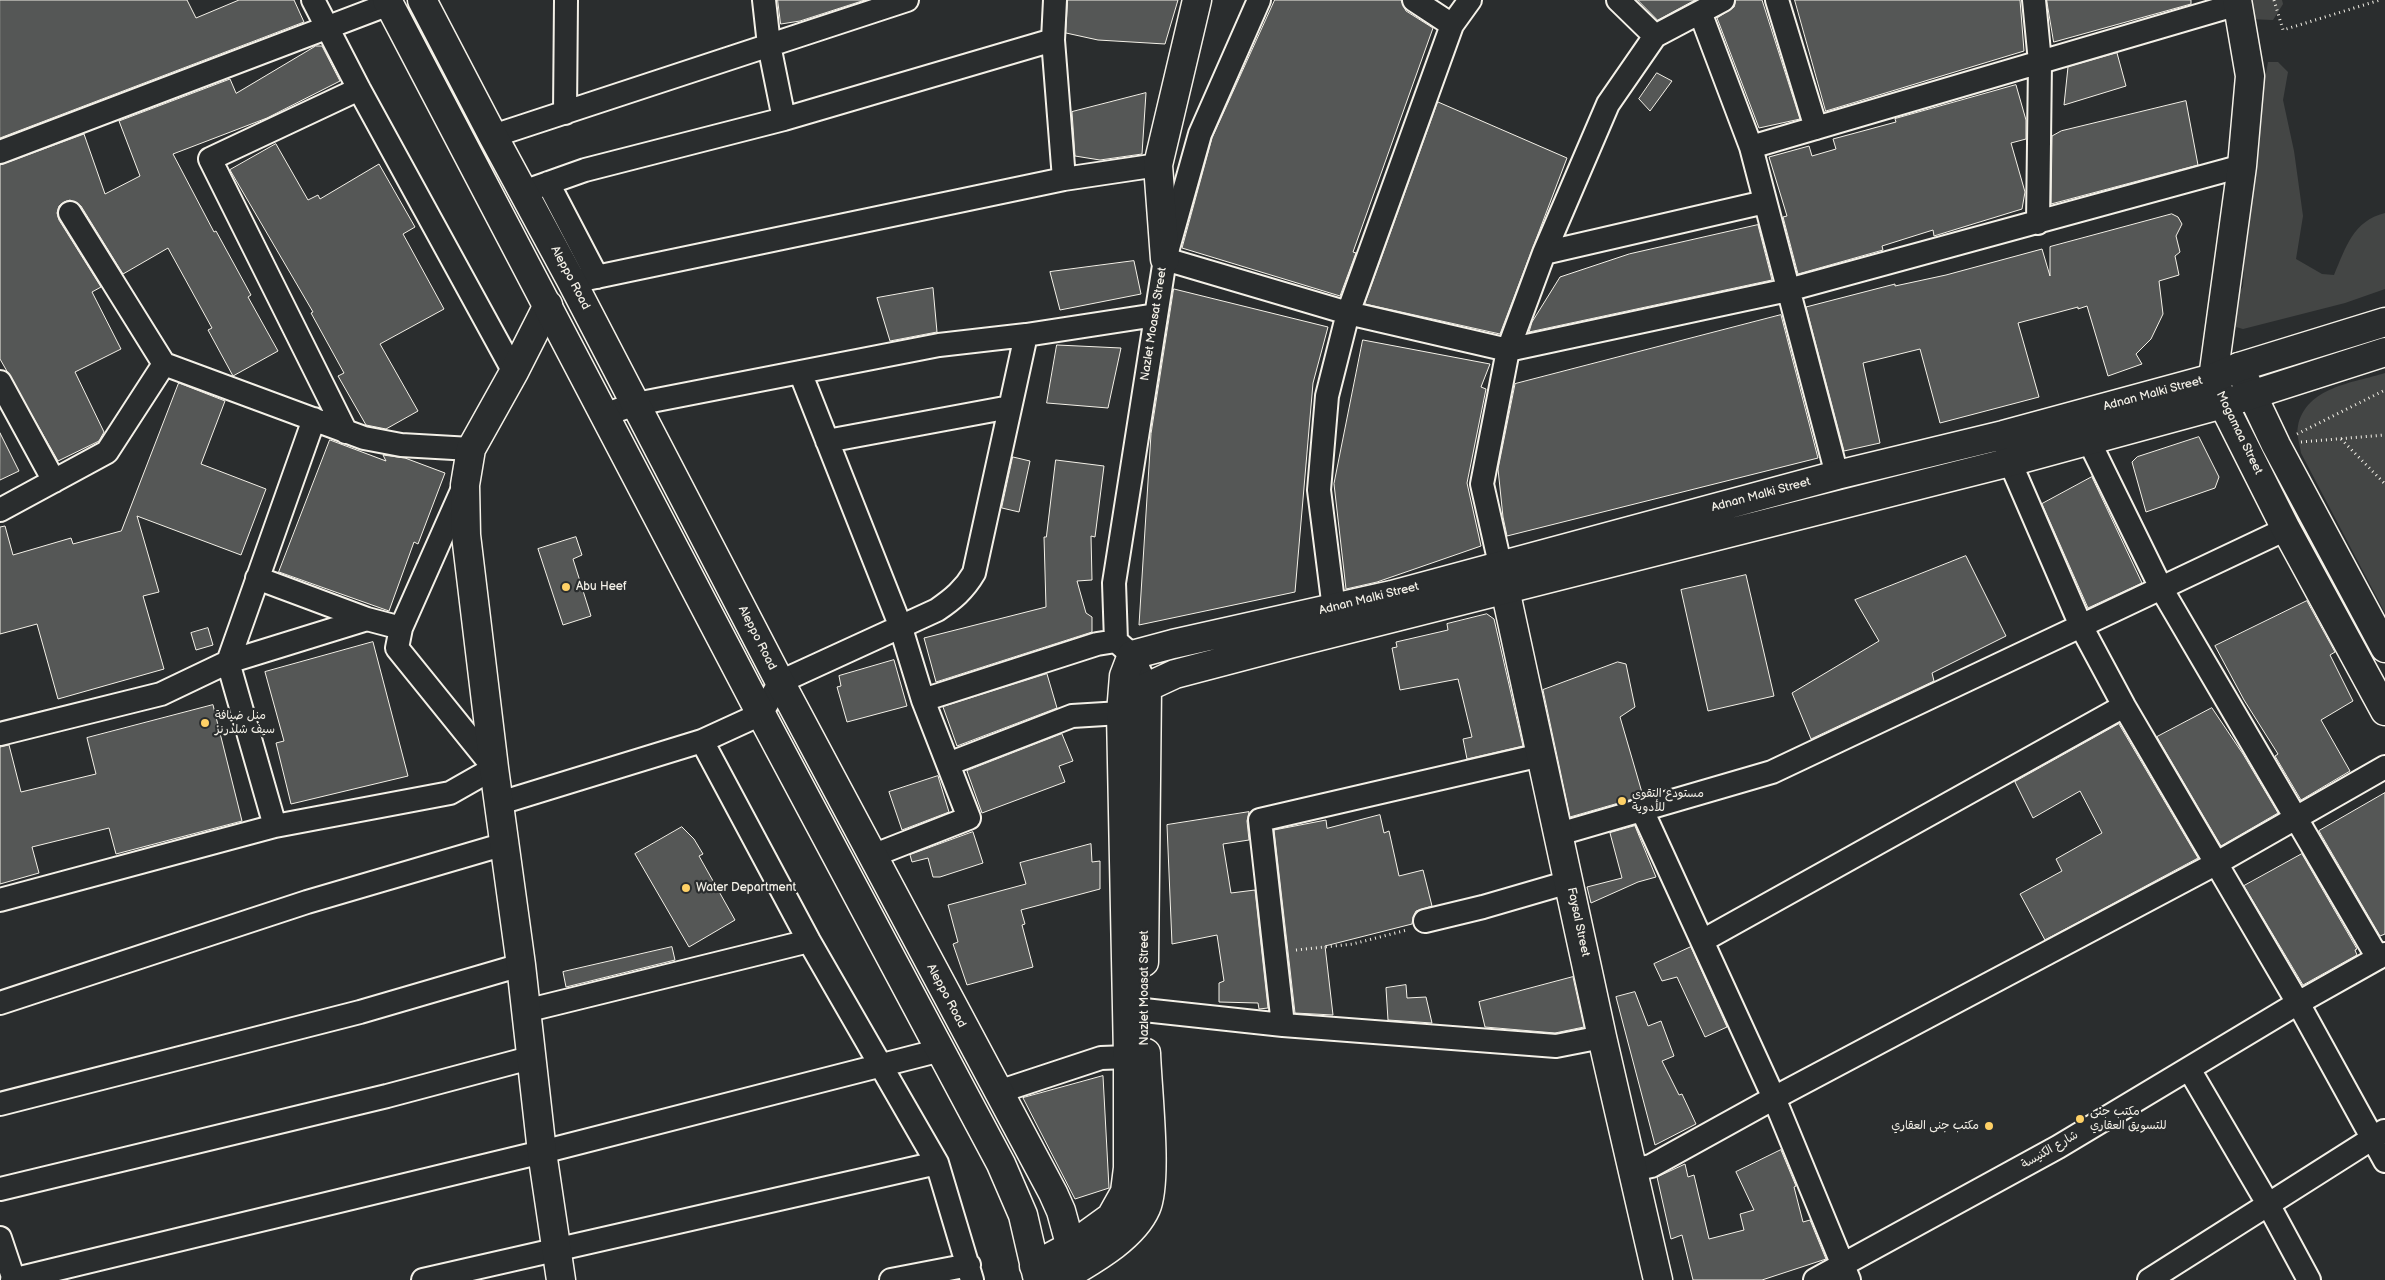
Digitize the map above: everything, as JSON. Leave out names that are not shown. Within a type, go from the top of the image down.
[{"type":"main road","name":"Aleppo Road","points":[[422,0],[493,136],[536,188],[585,279],[636,404],[780,682],[1053,1193],[1061,1211],[1071,1269]]},
{"type":"main road","points":[[1165,259],[1158,165],[1197,0]]},
{"type":"main road","points":[[388,2],[606,414],[761,714],[1001,1164],[1023,1215],[1036,1273]]},
{"type":"main road","name":"Mogamaa Street","points":[[2237,2],[2250,76],[2242,166],[2213,378],[2223,404],[2286,530],[2385,711]]},
{"type":"main road","points":[[548,305],[514,372],[471,449],[465,485],[466,535],[494,768],[521,965],[542,1152],[558,1249],[561,1280]]},
{"type":"main road","name":"Adnan Malki Street","points":[[1147,687],[1175,674],[1837,475],[2003,435],[2213,378],[2239,367],[2385,322]]},
{"type":"main road","points":[[2220,332],[2276,445],[2385,648]]},
{"type":"main road","name":"Adnan Malki Street","points":[[1124,648],[1172,644],[1334,609],[1816,512],[2223,404],[2385,352]]},
{"type":"main road","name":"Faysal Street","points":[[1502,576],[1602,1037],[1658,1280]]},
{"type":"main road","name":"Nazlet Moasat Street","points":[[1071,1269],[1110,1217],[1125,1192],[1128,1168],[1128,1056],[1121,712],[1124,648]]},
{"type":"main road","name":"Nazlet Moasat Street","points":[[1036,1273],[1071,1269],[1116,1245],[1146,1208],[1151,1177],[1144,1010],[1147,687]]},
{"type":"street","points":[[313,0],[359,89],[514,372]]},
{"type":"street","points":[[565,113],[566,0]]},
{"type":"street","points":[[764,0],[769,45],[784,119]]},
{"type":"street","points":[[1055,0],[1053,40],[1064,179]]},
{"type":"street","name":"Nazlet Moasat Street","points":[[1147,687],[1124,648],[1114,583],[1156,314],[1165,259],[1200,134],[1259,0]]},
{"type":"street","points":[[1414,0],[1452,25]]},
{"type":"street","points":[[1334,609],[1319,490],[1327,396],[1348,313],[1452,25],[1470,0]]},
{"type":"street","points":[[1618,0],[1654,36]]},
{"type":"street","points":[[1502,576],[1482,484],[1508,350],[1544,253],[1608,104],[1654,36],[1723,0]]},
{"type":"street","points":[[1778,0],[1816,128]]},
{"type":"street","points":[[2034,0],[2040,62],[2038,223]]},
{"type":"street","points":[[493,136],[902,1]]},
{"type":"street","points":[[0,152],[327,29],[388,2]]},
{"type":"street","points":[[1751,147],[2237,2]]},
{"type":"street","points":[[1700,12],[1751,147],[1837,475]]},
{"type":"street","points":[[536,188],[585,170],[784,119],[1053,40]]},
{"type":"street","points":[[346,432],[210,159],[359,89]]},
{"type":"street","points":[[585,279],[1064,179],[1158,165]]},
{"type":"street","points":[[1165,259],[1348,313],[1508,350],[1788,290],[2242,166]]},
{"type":"street","points":[[1544,253],[1765,202]]},
{"type":"street","points":[[70,213],[164,364],[346,432],[401,445],[471,449]]},
{"type":"street","points":[[606,414],[636,404],[939,344],[1026,335],[1156,314]]},
{"type":"street","points":[[500,803],[702,742],[761,714],[780,682],[900,625],[937,610],[956,597],[966,586],[974,572],[1026,335]]},
{"type":"street","points":[[0,510],[107,452],[164,364]]},
{"type":"street","points":[[800,372],[900,625],[923,700],[969,818],[872,856]]},
{"type":"street","points":[[0,382],[54,481]]},
{"type":"street","points":[[827,441],[1010,407]]},
{"type":"street","points":[[275,826],[228,662],[314,419]]},
{"type":"street","points":[[2003,435],[2010,462],[2081,626],[2124,706],[2218,863],[2298,1003],[2379,1134],[2385,1161]]},
{"type":"street","points":[[2088,439],[2161,588],[2296,818],[2381,956]]},
{"type":"street","points":[[0,900],[275,826],[450,793],[494,768],[397,648],[401,628],[465,485]]},
{"type":"street","points":[[1559,834],[1772,772],[2286,530]]},
{"type":"street","points":[[258,578],[367,619],[401,628]]},
{"type":"street","points":[[0,734],[161,694],[228,662],[367,619]]},
{"type":"street","points":[[923,700],[1097,644],[1124,648]]},
{"type":"street","points":[[1702,941],[2124,706]]},
{"type":"street","points":[[948,764],[1072,716],[1121,712]]},
{"type":"street","points":[[702,742],[809,941],[937,1163],[970,1272],[891,1280]]},
{"type":"street","points":[[1283,1025],[1260,820],[1541,755]]},
{"type":"street","points":[[1633,1170],[1651,1166],[1774,1098],[2218,863],[2385,767]]},
{"type":"street","points":[[1642,810],[1774,1098],[1846,1272]]},
{"type":"street","points":[[0,1003],[307,902],[505,844]]},
{"type":"street","points":[[1425,921],[1483,907],[1569,882]]},
{"type":"street","points":[[525,1010],[809,941]]},
{"type":"street","name":"شارع الكنيسة","points":[[1815,1280],[1846,1272],[2298,1003],[2381,956]]},
{"type":"street","points":[[0,1104],[360,1012],[521,965]]},
{"type":"street","points":[[1144,1010],[1283,1025],[1556,1046],[1602,1037]]},
{"type":"street","points":[[0,1238],[13,1280],[542,1152],[941,1050]]},
{"type":"street","points":[[998,1092],[1101,1058],[1128,1056]]},
{"type":"street","points":[[0,1190],[387,1096],[530,1058]]},
{"type":"street","points":[[2189,1069],[2268,1204],[2309,1280]]},
{"type":"street","points":[[2149,1280],[2379,1134]]},
{"type":"street","points":[[423,1280],[937,1163]]},
{"type":"path","points":[[2274,0],[2282,30],[2380,0]]},
{"type":"path","points":[[2276,445],[2385,390]]},
{"type":"path","points":[[2276,445],[2385,435]]},
{"type":"path","points":[[2341,439],[2385,484]]},
{"type":"path","points":[[1275,953],[1353,944],[1423,925],[1425,921]]},
{"type":"shaded area","points":[[2244,0],[2282,0],[2283,4],[2273,20],[2249,19]]},
{"type":"shaded area","points":[[2268,62],[2278,62],[2288,72],[2283,100],[2294,151],[2303,216],[2296,259],[2322,274],[2334,275],[2347,245],[2358,229],[2365,222],[2385,213],[2385,289],[2345,303],[2243,329],[2236,327],[2230,317],[2234,302],[2243,286],[2245,244],[2256,172],[2260,107]]},
{"type":"shaded area","points":[[2385,373],[2385,613],[2301,453],[2297,432],[2303,413],[2310,403],[2321,395],[2346,384]]},
{"type":"building","points":[[0,0],[187,0],[196,18],[239,0],[294,0],[304,22],[0,138]]},
{"type":"building","points":[[778,0],[865,0],[800,21],[781,24]]},
{"type":"building","points":[[1068,0],[1178,0],[1165,44],[1098,40],[1066,33]]},
{"type":"building","points":[[1275,0],[1401,0],[1406,11],[1433,28],[1353,252],[1356,253],[1340,296],[1182,248],[1212,138]]},
{"type":"building","points":[[1638,0],[1695,0],[1658,20]]},
{"type":"building","points":[[1736,0],[1762,0],[1800,119],[1759,128],[1717,18],[1734,7]]},
{"type":"building","points":[[1795,0],[2020,0],[2024,51],[1826,111]]},
{"type":"building","points":[[2047,0],[2191,0],[2191,4],[2054,42]]},
{"type":"building","points":[[316,46],[322,46],[340,81],[267,118],[173,154],[214,232],[216,231],[251,295],[248,297],[278,351],[233,376],[208,330],[212,328],[168,248],[123,274],[81,206],[70,200],[59,206],[57,213],[59,220],[101,287],[92,292],[121,349],[75,372],[104,432],[99,441],[58,461],[0,359],[0,165],[84,134],[105,194],[140,176],[119,121],[230,79],[236,93]]},
{"type":"building","points":[[2117,53],[2126,86],[2064,105],[2068,67]]},
{"type":"building","points":[[1657,73],[1672,81],[1650,111],[1639,99]]},
{"type":"building","points":[[2016,85],[2026,120],[2026,139],[2011,143],[2025,192],[2022,209],[1934,236],[1933,230],[1882,246],[1883,250],[1798,274],[1783,217],[1787,216],[1769,157],[1809,146],[1812,156],[1836,149],[1833,139],[1896,122],[1895,119]]},
{"type":"building","points":[[1146,93],[1142,154],[1100,160],[1075,156],[1072,112]]},
{"type":"building","points":[[2186,101],[2198,165],[2051,204],[2052,136],[2061,131]]},
{"type":"building","points":[[1438,102],[1567,158],[1500,334],[1365,304]]},
{"type":"building","points":[[276,144],[308,200],[318,195],[320,199],[379,164],[415,227],[403,234],[444,309],[380,344],[418,411],[386,429],[366,425],[338,376],[344,373],[311,313],[313,312],[230,170]]},
{"type":"building","points":[[2172,214],[2178,217],[2182,224],[2176,236],[2180,252],[2175,256],[2179,275],[2159,281],[2163,314],[2151,339],[2136,354],[2142,364],[2108,376],[2087,306],[2018,323],[2039,397],[1940,423],[1920,349],[1863,363],[1880,443],[1844,451],[1806,307],[1895,284],[1895,286],[1946,275],[2042,249],[2050,276],[2050,247]]},
{"type":"building","points":[[1758,225],[1772,280],[1529,332],[1532,322],[1560,277],[1629,254]]},
{"type":"building","points":[[1134,261],[1141,294],[1060,310],[1050,272]]},
{"type":"building","points":[[933,288],[937,332],[890,341],[877,298]]},
{"type":"building","points":[[1174,289],[1328,327],[1313,383],[1295,592],[1139,625],[1151,434]]},
{"type":"building","points":[[1781,315],[1818,458],[1507,536],[1498,469],[1515,384]]},
{"type":"building","points":[[1363,340],[1490,364],[1481,387],[1486,389],[1467,483],[1481,546],[1377,582],[1346,589],[1334,484]]},
{"type":"building","points":[[1057,345],[1121,348],[1108,408],[1047,403]]},
{"type":"building","points":[[179,383],[225,401],[201,464],[266,489],[241,555],[137,516],[159,592],[143,596],[164,669],[58,699],[37,624],[0,634],[0,527],[5,526],[13,555],[71,538],[73,544],[121,531]]},
{"type":"building","points":[[0,433],[19,471],[0,480]]},
{"type":"building","points":[[2199,437],[2219,477],[2215,488],[2146,512],[2132,462],[2137,457]]},
{"type":"building","points":[[330,440],[386,461],[383,455],[405,458],[445,473],[418,544],[414,542],[389,611],[279,572]]},
{"type":"building","points":[[1013,457],[1030,461],[1019,512],[1002,508]]},
{"type":"building","points":[[1056,460],[1104,466],[1095,537],[1091,536],[1092,580],[1077,581],[1086,613],[1092,617],[1092,632],[936,682],[924,638],[1046,607],[1044,537],[1046,537]]},
{"type":"building","points":[[2092,477],[2142,583],[2088,608],[2042,504]]},
{"type":"building","name":"Abu Heef","points":[[576,537],[582,555],[573,559],[591,616],[563,625],[538,549]]},
{"type":"building","points":[[1966,556],[2006,636],[1932,673],[1934,681],[1811,739],[1792,693],[1879,641],[1855,600]]},
{"type":"building","points":[[1746,575],[1774,696],[1708,711],[1681,590]]},
{"type":"building","points":[[2307,601],[2335,652],[2330,655],[2353,701],[2321,720],[2350,771],[2301,800],[2275,756],[2278,754],[2244,700],[2215,646]]},
{"type":"building","points":[[1487,614],[1494,619],[1523,746],[1467,759],[1463,739],[1472,737],[1458,679],[1400,690],[1392,648],[1397,647],[1396,642],[1448,630],[1447,624]]},
{"type":"building","points":[[208,628],[213,645],[196,650],[191,633]]},
{"type":"building","points":[[373,642],[408,776],[291,804],[276,743],[284,741],[265,672]]},
{"type":"building","points":[[894,660],[907,706],[847,722],[837,687],[841,686],[839,676]]},
{"type":"building","points":[[1618,662],[1626,664],[1635,707],[1620,717],[1643,796],[1570,817],[1543,690]]},
{"type":"building","points":[[1047,674],[1057,708],[957,746],[943,707]]},
{"type":"building","points":[[213,705],[242,821],[116,854],[109,828],[32,847],[39,873],[0,884],[0,747],[9,745],[21,792],[96,774],[87,738]]},
{"type":"building","points":[[2212,708],[2243,754],[2278,813],[2221,846],[2157,737]]},
{"type":"building","points":[[2119,724],[2198,858],[2045,940],[2020,894],[2062,871],[2056,859],[2102,833],[2080,791],[2033,818],[2015,782]]},
{"type":"building","points":[[1062,734],[1073,761],[1059,766],[1065,782],[982,813],[967,771]]},
{"type":"building","points":[[938,776],[949,812],[902,830],[889,792]]},
{"type":"building","points":[[2385,793],[2385,934],[2380,936],[2319,831]]},
{"type":"building","points":[[1249,812],[1247,821],[1249,840],[1223,844],[1231,893],[1255,890],[1268,1008],[1259,1009],[1258,1003],[1219,1002],[1219,983],[1224,981],[1217,935],[1172,944],[1167,825]]},
{"type":"building","points":[[1380,815],[1384,833],[1389,831],[1399,876],[1423,870],[1432,906],[1416,911],[1412,924],[1325,946],[1333,1015],[1295,1013],[1274,830],[1326,820],[1327,828]]},
{"type":"building","points":[[1635,826],[1656,877],[1638,882],[1591,903],[1587,887],[1622,878],[1610,833]]},
{"type":"building","name":"Water Department","points":[[682,827],[694,839],[703,854],[699,856],[735,920],[689,947],[635,854]]},
{"type":"building","points":[[973,832],[983,863],[940,877],[933,877],[928,858],[912,862],[910,855]]},
{"type":"building","points":[[1091,844],[1092,862],[1100,861],[1100,889],[1021,910],[1025,924],[1022,925],[1033,967],[967,985],[953,944],[958,942],[948,905],[1026,884],[1020,863]]},
{"type":"building","points":[[2302,854],[2357,949],[2355,950],[2357,955],[2303,985],[2244,886]]},
{"type":"building","points":[[672,947],[675,960],[566,987],[563,972]]},
{"type":"building","points":[[1691,947],[1727,1027],[1705,1037],[1677,977],[1662,981],[1654,964]]},
{"type":"building","points":[[1573,977],[1584,1027],[1555,1033],[1485,1027],[1479,1002]]},
{"type":"building","points":[[1406,985],[1407,998],[1426,997],[1432,1023],[1388,1020],[1386,988]]},
{"type":"building","points":[[1635,992],[1648,1026],[1661,1021],[1674,1056],[1662,1061],[1679,1095],[1682,1094],[1696,1124],[1655,1145],[1616,997]]},
{"type":"building","points":[[1103,1076],[1109,1188],[1075,1199],[1023,1098]]},
{"type":"building","points":[[1781,1150],[1796,1186],[1794,1187],[1803,1222],[1810,1220],[1826,1259],[1762,1280],[1693,1280],[1682,1235],[1671,1239],[1657,1177],[1685,1164],[1688,1177],[1694,1175],[1709,1239],[1744,1230],[1740,1214],[1754,1210],[1736,1172]]},
{"type":"place","name":"Abu Heef","points":[[566,587]]},
{"type":"place","name":"منل ضيافة سيف شلدرنز","points":[[205,723]]},
{"type":"place","name":"مستودع التقوى للأدوية","points":[[1622,801]]},
{"type":"place","name":"Water Department","points":[[686,888]]},
{"type":"place","name":"مكتب جنى للتسويق العقاري","points":[[2080,1119]]},
{"type":"place","name":"مكتب جنى العقاري","points":[[1989,1126]]}]
